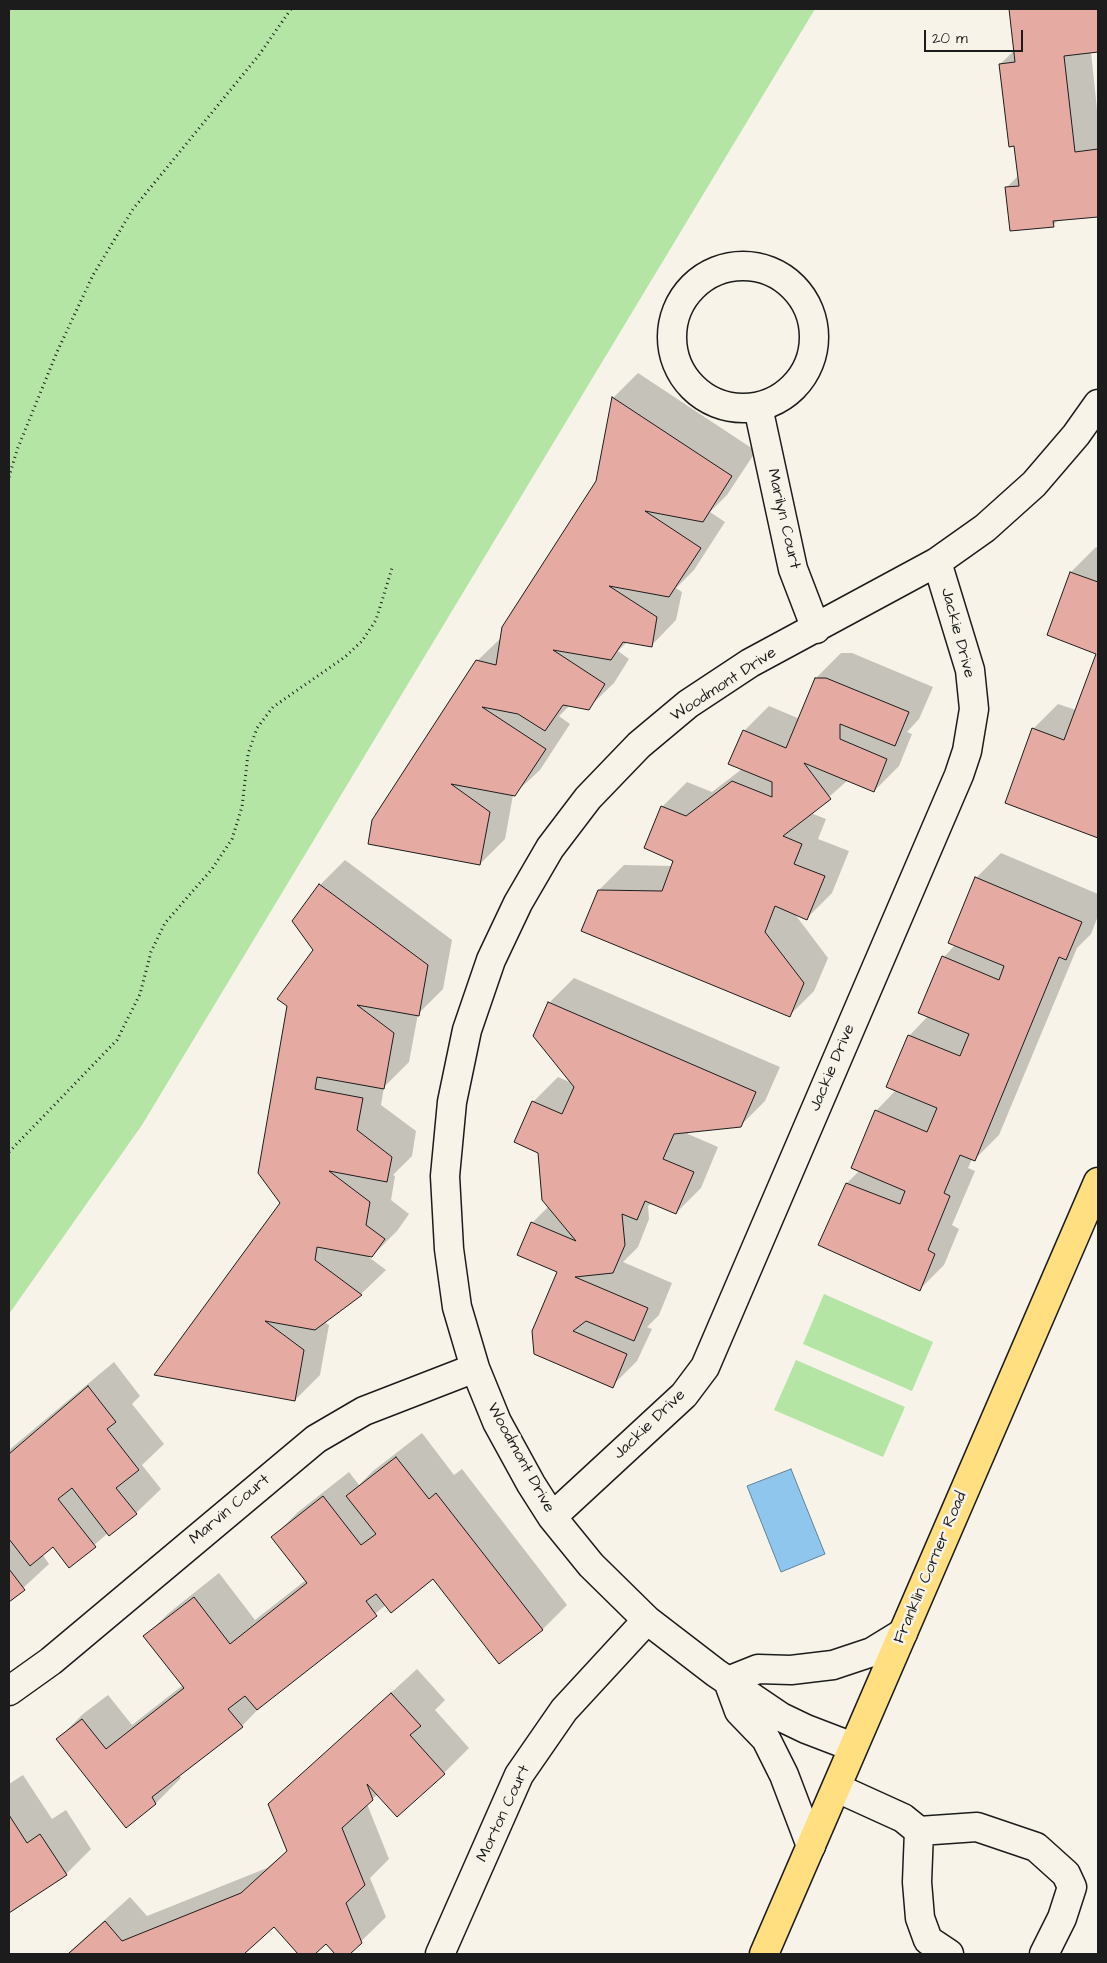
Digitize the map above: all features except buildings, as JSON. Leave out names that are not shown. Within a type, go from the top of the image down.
[{"type":"main road","name":"Franklin Corner Road","points":[[764,1954],[1095,1197]]},
{"type":"street","points":[[732,266],[756,267],[778,274],[796,289],[809,310],[815,336],[811,360],[799,381],[781,397],[758,406],[737,408],[712,401],[692,386],[679,368],[672,343],[675,315],[688,292],[706,276],[732,266]]},
{"type":"street","name":"Woodmont Drive","points":[[853,1747],[789,1721],[728,1681],[647,1620],[591,1565],[552,1517],[530,1484],[497,1422],[475,1368],[457,1307],[448,1249],[445,1176],[453,1093],[467,1030],[490,960],[518,903],[550,848],[588,798],[639,744],[688,704],[750,663],[937,562],[985,528],[1034,484],[1076,435],[1098,404]]},
{"type":"street","name":"Marilyn Court","points":[[758,406],[793,569],[816,629]]},
{"type":"street","name":"Jackie Drive","points":[[552,1517],[684,1395],[705,1367],[960,775],[968,751],[974,709],[970,670],[937,562]]},
{"type":"street","name":"Marvin Court","points":[[9,1691],[51,1661],[316,1439],[364,1411],[475,1368]]},
{"type":"street","name":"Morton Court","points":[[440,1954],[519,1776],[564,1710],[647,1620]]},
{"type":"street","points":[[811,1846],[784,1775],[766,1739],[739,1711],[728,1681],[758,1669],[791,1670],[833,1666],[872,1652],[903,1633]]},
{"type":"street","points":[[837,1788],[903,1818],[920,1831],[977,1827],[1036,1847],[1066,1874],[1072,1887],[1062,1918],[1044,1954]]},
{"type":"street","points":[[920,1831],[917,1882],[920,1918],[928,1940],[949,1954]]},
{"type":"path","points":[[9,478],[17,450],[57,352],[93,275],[133,209],[259,55],[291,9]]},
{"type":"path","points":[[9,1152],[117,1040],[140,994],[151,952],[165,923],[212,869],[232,839],[242,807],[248,754],[257,728],[273,707],[345,657],[362,641],[376,620],[393,565]]},
{"type":"green space","points":[[9,9],[815,9],[142,1125],[9,1314]]},
{"type":"green space","points":[[824,1294],[933,1342],[912,1391],[803,1344]]},
{"type":"green space","points":[[796,1360],[905,1407],[883,1457],[774,1410]]},
{"type":"water","points":[[791,1469],[825,1554],[781,1572],[747,1486]]}]
